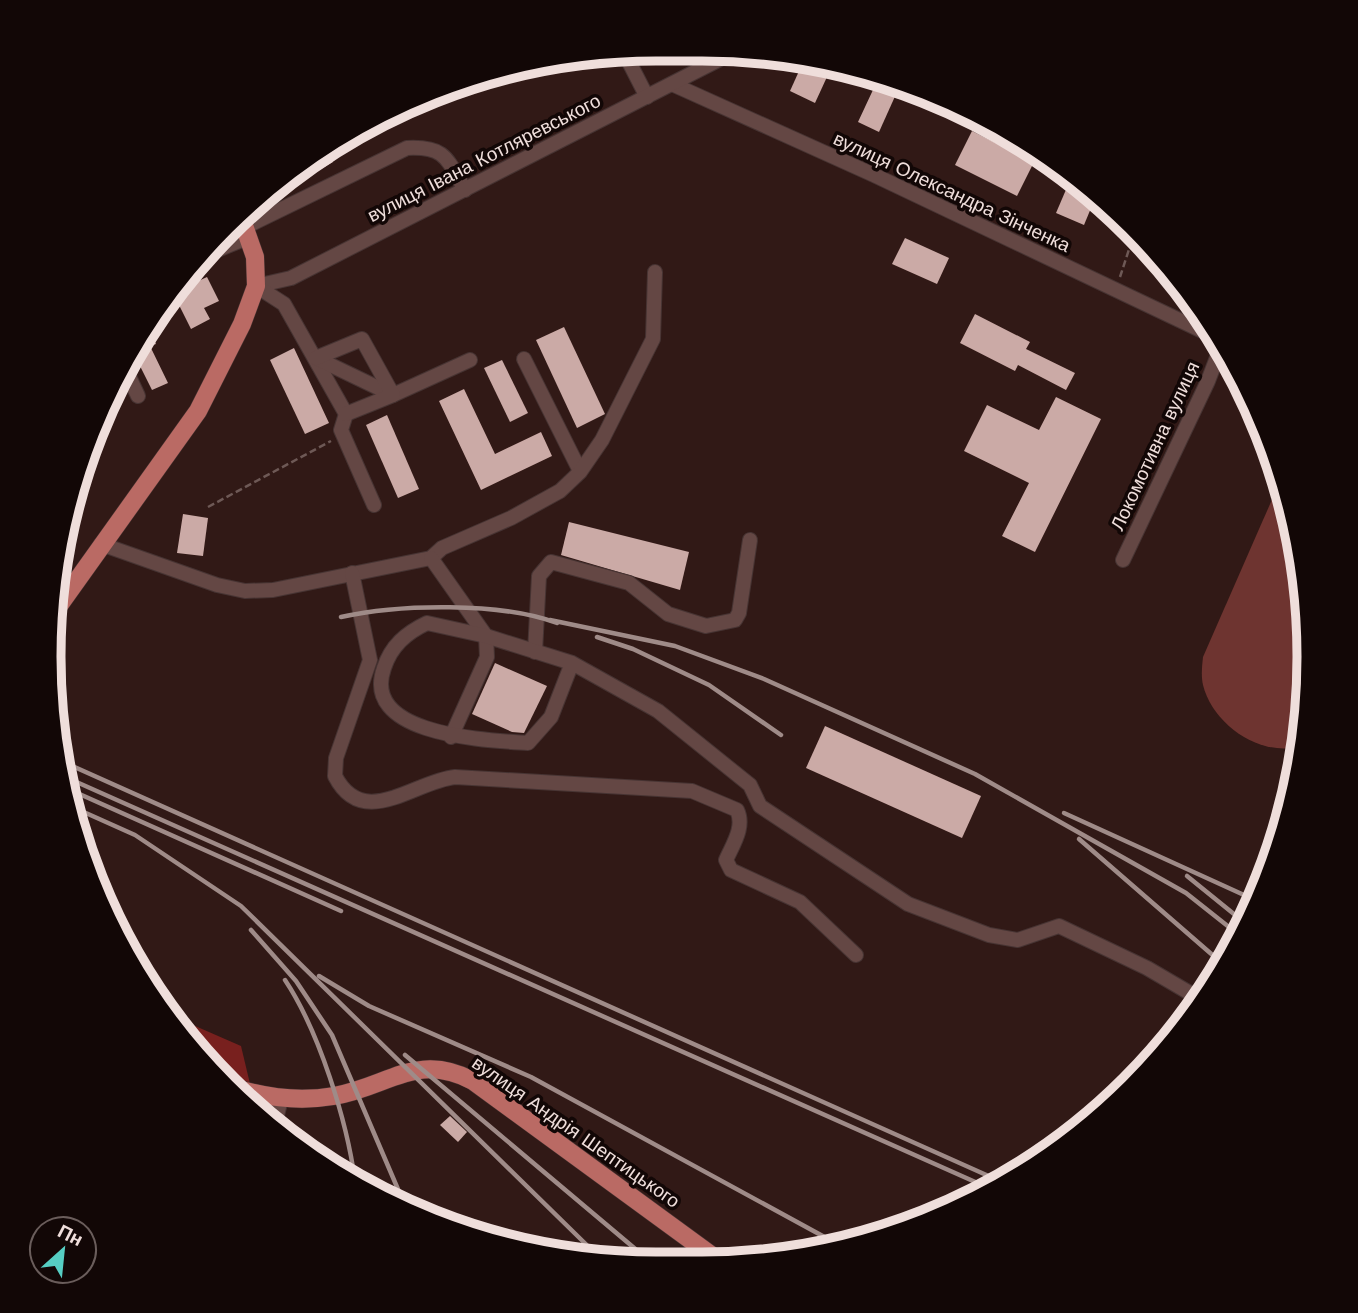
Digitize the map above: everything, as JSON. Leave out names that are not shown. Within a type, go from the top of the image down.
[{"type":"main road","points":[[65,597],[198,411],[242,324],[256,286],[255,257],[245,227]]},
{"type":"main road","name":"вулиця Андрія Шептицького","points":[[251,1092],[281,1099],[335,1096],[421,1069],[436,1067],[455,1072],[706,1252]]},
{"type":"street","points":[[629,62],[647,97]]},
{"type":"street","name":"вулиця Івана Котляревського","points":[[256,286],[291,278],[715,62]]},
{"type":"street","name":"вулиця Олександра Зінченка","points":[[672,84],[874,175],[1198,329]]},
{"type":"street","points":[[246,227],[407,148],[433,148],[444,154],[465,190]]},
{"type":"street","points":[[101,544],[217,585],[245,591],[273,590],[431,558],[442,548],[511,519],[559,491],[580,471],[602,440],[653,340],[655,272]]},
{"type":"street","points":[[256,286],[284,304],[316,358],[346,414],[341,430],[374,505]]},
{"type":"street","points":[[316,358],[362,340],[393,395]]},
{"type":"street","points":[[316,358],[393,395]]},
{"type":"street","name":"Локомотивна вулиця","points":[[1123,560],[1217,358]]},
{"type":"street","points":[[524,359],[580,471]]},
{"type":"street","points":[[346,414],[470,360]]},
{"type":"street","points":[[130,379],[138,396]]},
{"type":"street","points":[[535,652],[539,576],[551,562],[629,583],[668,614],[706,626],[720,625],[735,620],[739,613],[750,540]]},
{"type":"street","points":[[431,558],[486,636],[487,657],[451,737]]},
{"type":"street","points":[[359,571],[370,660],[336,758],[335,776],[350,796],[364,801],[383,801],[400,797],[441,778],[455,777],[692,791],[737,810],[741,819],[739,830],[726,860],[731,870],[800,902],[856,955]]},
{"type":"street","points":[[572,663],[551,717],[528,743],[451,737],[400,715],[384,701],[380,691],[388,654],[402,638],[427,623],[486,636],[572,663],[657,711],[750,785],[760,806],[908,904],[989,935],[1018,940],[1059,926],[1147,968],[1191,994]]},
{"type":"street","points":[[277,1115],[281,1099]]},
{"type":"path","points":[[1115,290],[1130,245]]},
{"type":"path","points":[[208,507],[343,435]]},
{"type":"shaded area","points":[[1274,495],[1292,579],[1295,618],[1297,656],[1290,748],[1255,743],[1228,725],[1208,700],[1203,685],[1203,657]]},
{"type":"shaded area","points":[[187,1022],[241,1046],[252,1092]]},
{"type":"building","points":[[800,70],[828,75],[815,103],[790,91]]},
{"type":"building","points":[[874,87],[896,94],[879,132],[858,122]]},
{"type":"building","points":[[972,131],[1033,163],[1017,196],[955,165]]},
{"type":"building","points":[[331,159],[333,162],[314,173],[313,171]]},
{"type":"building","points":[[1067,187],[1091,207],[1084,225],[1056,213]]},
{"type":"building","points":[[905,238],[949,258],[937,284],[892,264]]},
{"type":"building","points":[[207,277],[219,301],[204,308],[210,319],[191,329],[178,303],[194,282]]},
{"type":"building","points":[[975,314],[1030,342],[1026,349],[1075,373],[1066,390],[1018,365],[1015,371],[960,343]]},
{"type":"building","points":[[564,327],[605,414],[577,428],[536,340]]},
{"type":"building","points":[[154,339],[156,344],[150,346],[168,383],[152,390],[139,363]]},
{"type":"building","points":[[294,348],[329,423],[305,434],[270,360]]},
{"type":"building","points":[[502,360],[528,413],[510,422],[484,368]]},
{"type":"building","points":[[464,389],[495,454],[541,432],[552,456],[481,490],[439,401]]},
{"type":"building","points":[[1056,397],[1101,419],[1035,552],[1002,536],[1029,483],[964,451],[987,405],[1039,430]]},
{"type":"building","points":[[387,415],[419,489],[398,498],[366,425]]},
{"type":"building","points":[[183,514],[208,518],[203,556],[177,553]]},
{"type":"building","points":[[569,522],[689,552],[680,590],[561,555]]},
{"type":"building","points":[[495,663],[547,686],[524,733],[512,732],[472,714]]},
{"type":"building","points":[[825,726],[981,796],[962,838],[806,768]]},
{"type":"building","points":[[450,1116],[467,1132],[458,1142],[440,1125]]},
{"type":"railway","points":[[341,617],[392,610],[450,607],[508,611],[557,623]]},
{"type":"railway","points":[[550,620],[675,646],[764,679],[975,774],[1186,893],[1231,928]]},
{"type":"railway","points":[[597,637],[633,649],[709,685],[781,735]]},
{"type":"railway","points":[[72,766],[990,1177]]},
{"type":"railway","points":[[75,781],[978,1183]]},
{"type":"railway","points":[[78,793],[341,911]]},
{"type":"railway","points":[[82,811],[135,835],[241,906],[590,1248]]},
{"type":"railway","points":[[1064,813],[1246,896]]},
{"type":"railway","points":[[1079,839],[1215,957]]},
{"type":"railway","points":[[1187,876],[1237,916]]},
{"type":"railway","points":[[251,930],[296,981],[332,1035],[400,1193]]},
{"type":"railway","points":[[319,976],[369,1006],[531,1077],[826,1238]]},
{"type":"railway","points":[[285,980],[309,1024],[330,1077],[353,1168]]},
{"type":"railway","points":[[405,1055],[638,1251]]}]
